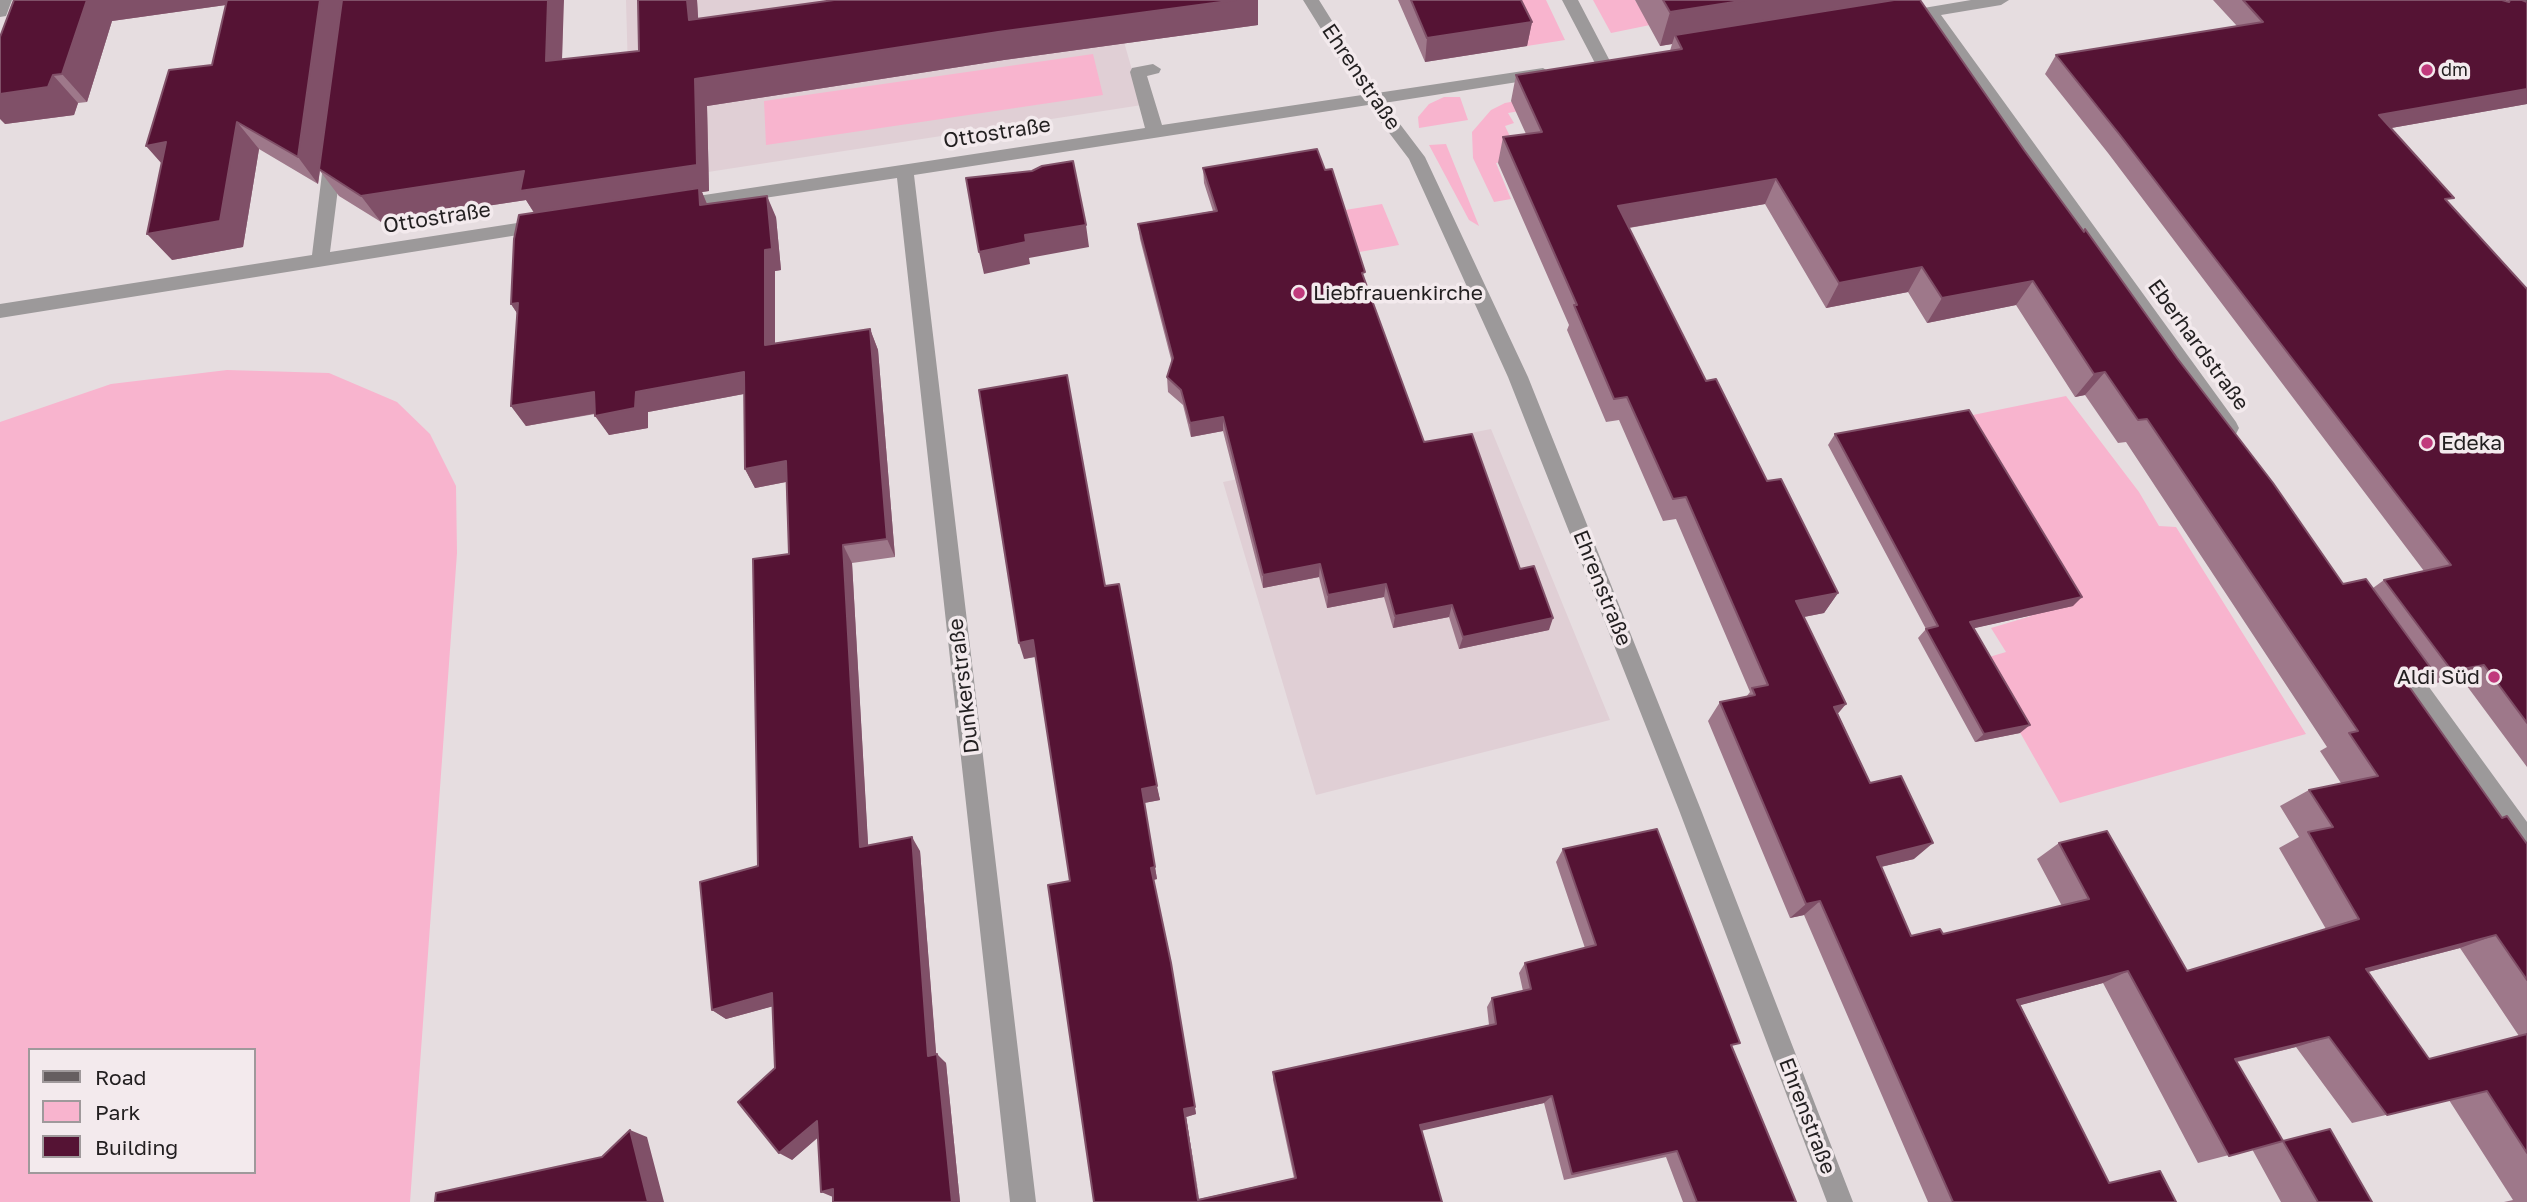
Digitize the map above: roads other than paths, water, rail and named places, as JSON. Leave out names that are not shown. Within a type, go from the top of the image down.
[{"type":"street","points":[[0,12],[4,0]]},
{"type":"street","name":"Ehrenstraße","points":[[1311,0],[1373,100],[1416,157],[1518,377],[1690,810],[1840,1202]]},
{"type":"street","points":[[1570,0],[1603,63]]},
{"type":"street","points":[[1889,18],[2001,0]]},
{"type":"street","name":"Eberhardstraße","points":[[1930,12],[2244,449]]},
{"type":"street","points":[[1153,69],[1138,72],[1155,132]]},
{"type":"street","name":"Ottostraße","points":[[660,207],[1562,70]]},
{"type":"street","points":[[320,259],[336,136]]},
{"type":"street","name":"Dunkerstraße","points":[[905,170],[1023,1202]]},
{"type":"street","name":"Ottostraße","points":[[0,311],[565,222]]},
{"type":"street","points":[[2390,651],[2527,841]]},
{"type":"place","name":"dm","points":[[2427,70]]},
{"type":"place","name":"Liebfrauenkirche","points":[[1299,293]]},
{"type":"place","name":"Edeka","points":[[2427,443]]},
{"type":"place","name":"Aldi Süd","points":[[2494,677]]}]
